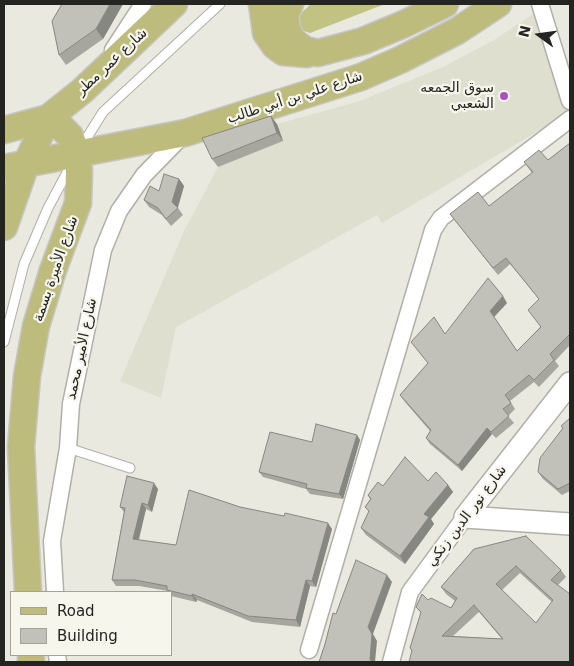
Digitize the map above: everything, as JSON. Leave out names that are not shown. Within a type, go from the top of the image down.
[{"type":"main road","name":"شارع عمر مطر","points":[[56,123],[82,91],[174,4]]},
{"type":"main road","points":[[262,4],[266,33],[275,46],[288,53],[318,53],[363,41],[445,4]]},
{"type":"main road","points":[[290,4],[286,15],[287,29],[293,42],[304,50],[318,53]]},
{"type":"main road","name":"شارع علي بن أبي طالب","points":[[15,166],[185,133],[361,77],[400,60],[457,31],[498,4]]},
{"type":"main road","name":"شارع الأميرة بسمة","points":[[28,591],[22,447],[27,376],[39,317],[53,270],[78,203],[80,187],[77,154],[56,123]]},
{"type":"main road","points":[[4,130],[56,123]]},
{"type":"main road","points":[[4,227],[15,166],[56,123]]},
{"type":"street","points":[[96,77],[143,4]]},
{"type":"street","points":[[540,4],[570,101]]},
{"type":"street","points":[[309,650],[433,230],[441,218],[570,119]]},
{"type":"street","name":"شارع الأمير محمد","points":[[54,591],[52,542],[68,448],[71,404],[103,250],[109,231],[119,211],[144,175],[185,133]]},
{"type":"street","name":"شارع نور الدين زنكي","points":[[391,662],[410,592],[465,516],[570,383]]},
{"type":"street","points":[[465,516],[570,524]]},
{"type":"lane","points":[[4,342],[24,264],[48,208],[77,154],[104,112],[220,4]]},
{"type":"lane","points":[[68,448],[130,468]]},
{"type":"shaded area","points":[[536,12],[567,114],[382,223],[377,215],[176,327],[161,398],[120,381],[184,231],[218,167],[208,146],[277,124],[360,101],[443,67],[494,40]]},
{"type":"green space","points":[[311,4],[385,4],[310,33],[301,30],[298,24],[299,15]]},
{"type":"building","points":[[62,4],[110,4],[96,29],[59,55],[52,21]]},
{"type":"building","points":[[271,116],[277,133],[212,159],[202,138]]},
{"type":"building","points":[[570,143],[570,334],[550,354],[554,360],[534,380],[529,375],[505,395],[511,403],[503,409],[509,416],[491,432],[487,428],[458,465],[426,438],[431,430],[400,395],[428,363],[411,342],[434,317],[445,334],[488,278],[503,296],[490,311],[517,351],[541,327],[528,310],[539,299],[506,258],[493,268],[450,214],[478,192],[489,206],[533,172],[524,162],[539,150],[548,160]]},
{"type":"building","points":[[164,174],[179,179],[172,202],[178,208],[166,219],[158,208],[144,200],[150,186],[159,191]]},
{"type":"building","points":[[570,418],[570,483],[558,489],[538,472],[540,458],[563,428],[561,426]]},
{"type":"building","points":[[316,424],[357,435],[339,494],[306,488],[307,484],[259,472],[270,432],[312,442]]},
{"type":"building","points":[[405,457],[428,481],[436,472],[448,485],[424,514],[429,517],[400,556],[361,528],[369,511],[365,507],[371,499],[368,495],[378,482],[383,486]]},
{"type":"building","points":[[127,476],[154,483],[148,505],[142,503],[133,539],[176,545],[189,490],[240,507],[284,516],[285,513],[328,523],[312,581],[306,580],[296,620],[248,616],[192,594],[192,596],[167,590],[167,586],[135,580],[112,580],[125,508],[120,507]]},
{"type":"building","points":[[526,536],[561,570],[551,580],[570,594],[570,662],[409,662],[412,650],[410,648],[421,612],[416,607],[422,594],[428,600],[431,598],[451,608],[457,598],[441,587],[474,549]],"holes":[[[516,566],[553,600],[536,623],[496,584]],[[474,605],[503,639],[442,636]]]},
{"type":"building","points":[[356,560],[387,575],[368,627],[372,634],[370,660],[374,662],[319,662],[333,613],[336,614]]},
{"type":"place","name":"سوق الجمعه الشعبي","points":[[504,96]]}]
